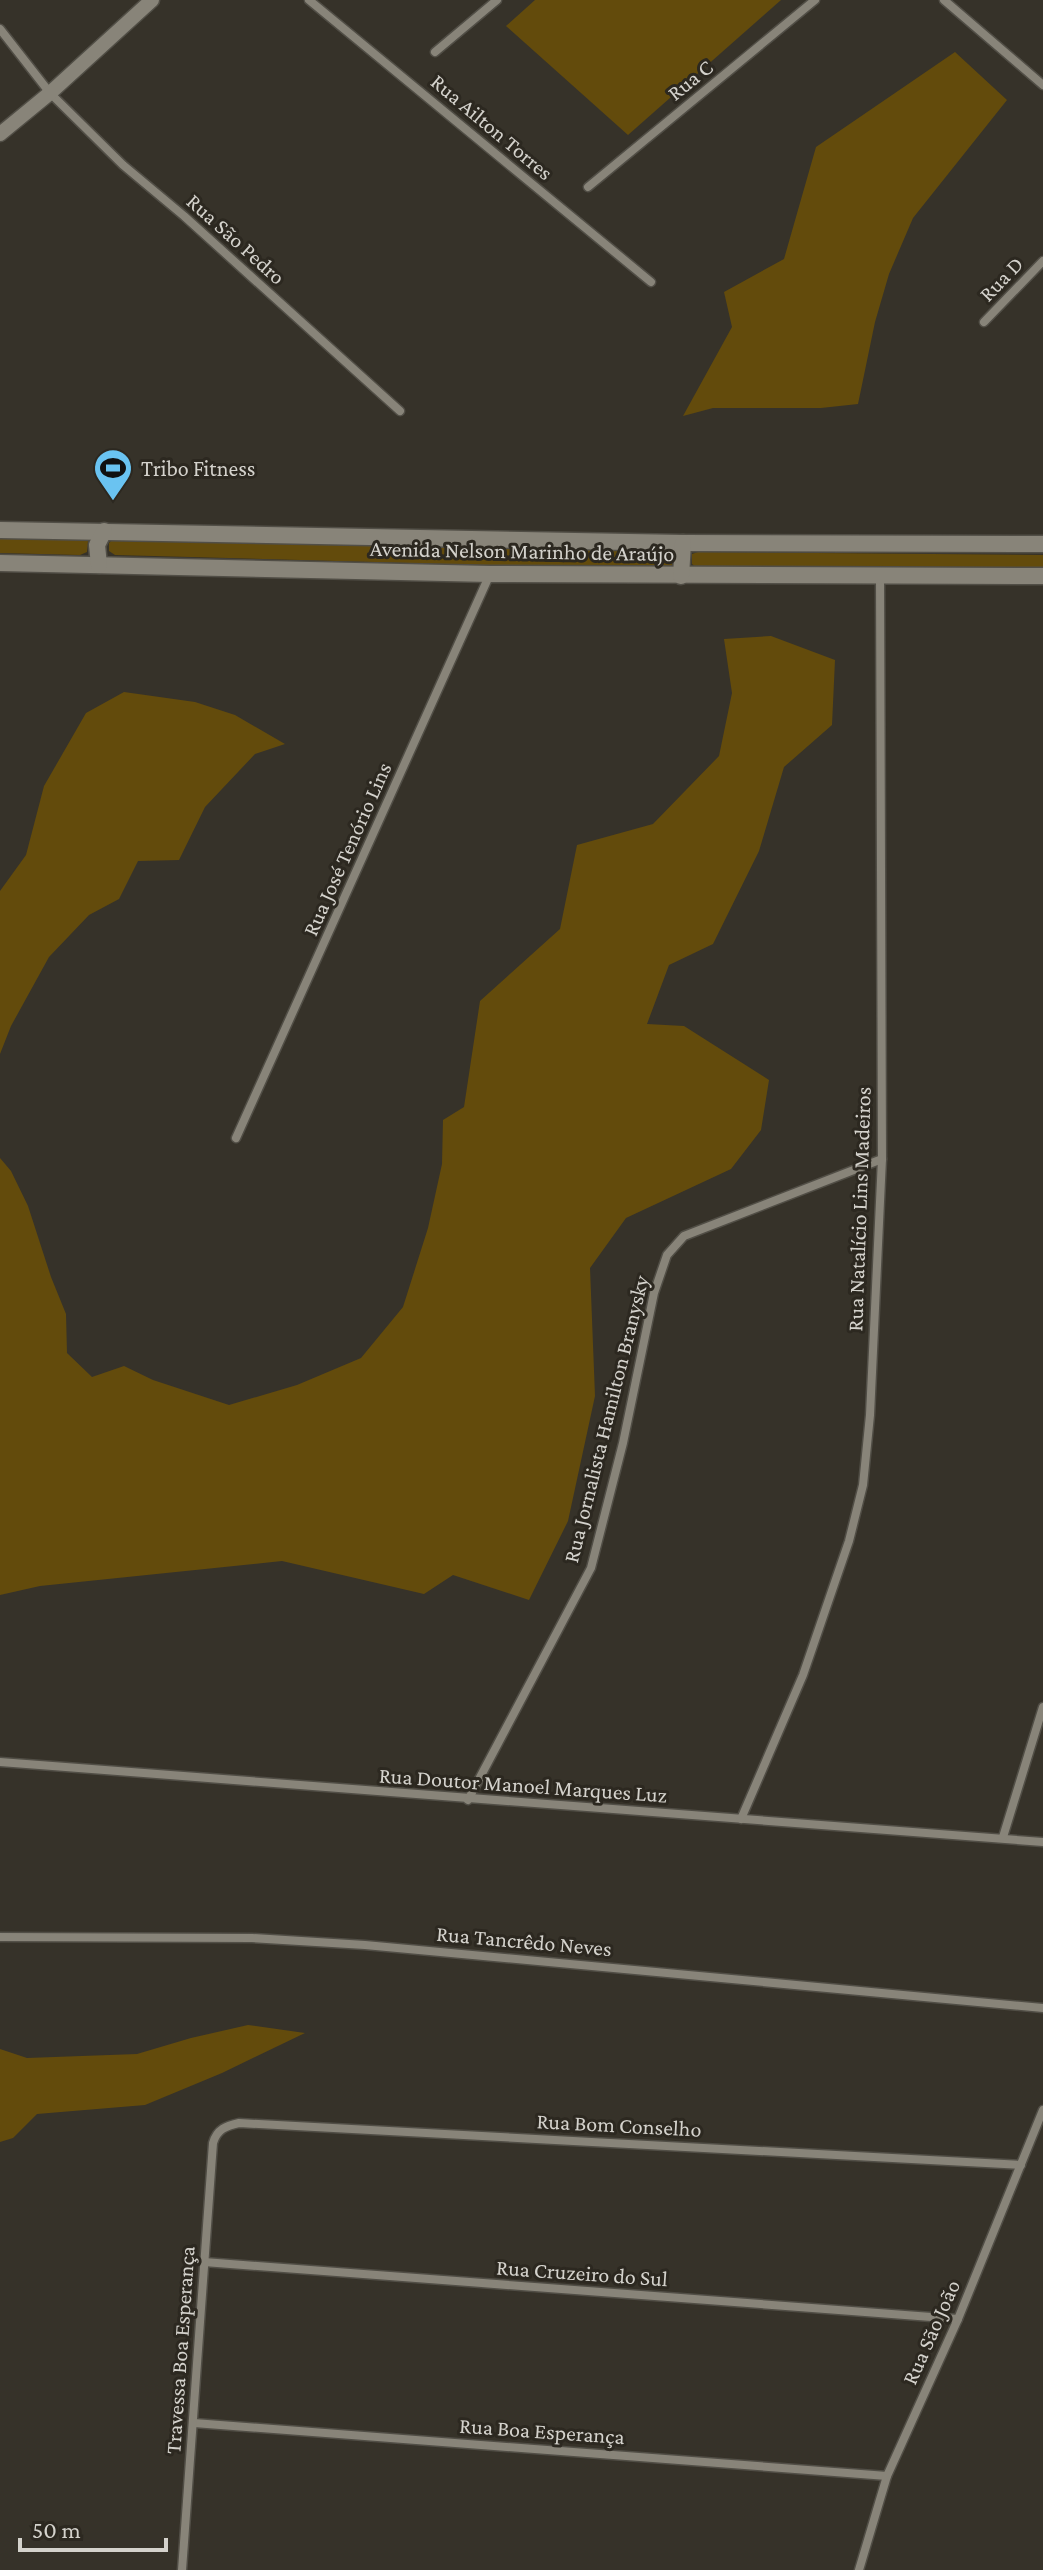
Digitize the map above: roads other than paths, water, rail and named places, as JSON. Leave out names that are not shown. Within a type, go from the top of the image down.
[{"type":"main road","name":"Avenida Nelson Marinho de Araújo","points":[[0,530],[683,543],[1043,544]]},
{"type":"main road","points":[[99,565],[97,545],[104,531]]},
{"type":"main road","points":[[681,576],[683,543]]},
{"type":"main road","name":"Avenida Nelson Marinho de Araújo","points":[[0,563],[490,574],[1043,576]]},
{"type":"street","points":[[0,134],[152,0]]},
{"type":"street","name":"Rua Ailton Torres","points":[[309,0],[651,282]]},
{"type":"street","points":[[435,52],[497,0]]},
{"type":"street","name":"Rua C","points":[[588,187],[815,0]]},
{"type":"street","points":[[944,0],[1043,85]]},
{"type":"street","name":"Rua São Pedro","points":[[0,29],[50,93],[123,165],[400,411]]},
{"type":"street","name":"Rua D","points":[[984,322],[1043,261]]},
{"type":"street","name":"Rua José Tenório Lins","points":[[236,1138],[490,574]]},
{"type":"street","name":"Rua Natalício Lins Madeiros","points":[[741,1819],[803,1675],[849,1541],[863,1485],[870,1415],[882,1159],[880,577]]},
{"type":"street","name":"Rua Jornalista Hamilton Branysky","points":[[468,1800],[591,1568],[623,1443],[654,1293],[667,1255],[684,1236],[882,1159]]},
{"type":"street","points":[[1003,1837],[1043,1707]]},
{"type":"street","name":"Rua Doutor Manoel Marques Luz","points":[[0,1762],[1043,1842]]},
{"type":"street","name":"Rua Tancrêdo Neves","points":[[0,1937],[252,1938],[365,1945],[1043,2008]]},
{"type":"street","name":"Rua São João","points":[[859,2570],[887,2476],[958,2319],[1043,2110]]},
{"type":"street","name":"Rua Bom Conselho","points":[[217,2132],[239,2123],[1021,2165]]},
{"type":"street","name":"Travessa Boa Esperança","points":[[182,2570],[213,2143],[217,2132]]},
{"type":"street","name":"Rua Cruzeiro do Sul","points":[[204,2262],[958,2319]]},
{"type":"street","name":"Rua Boa Esperança","points":[[194,2423],[887,2476]]},
{"type":"place","name":"Tribo Fitness","points":[[113,502]]}]
